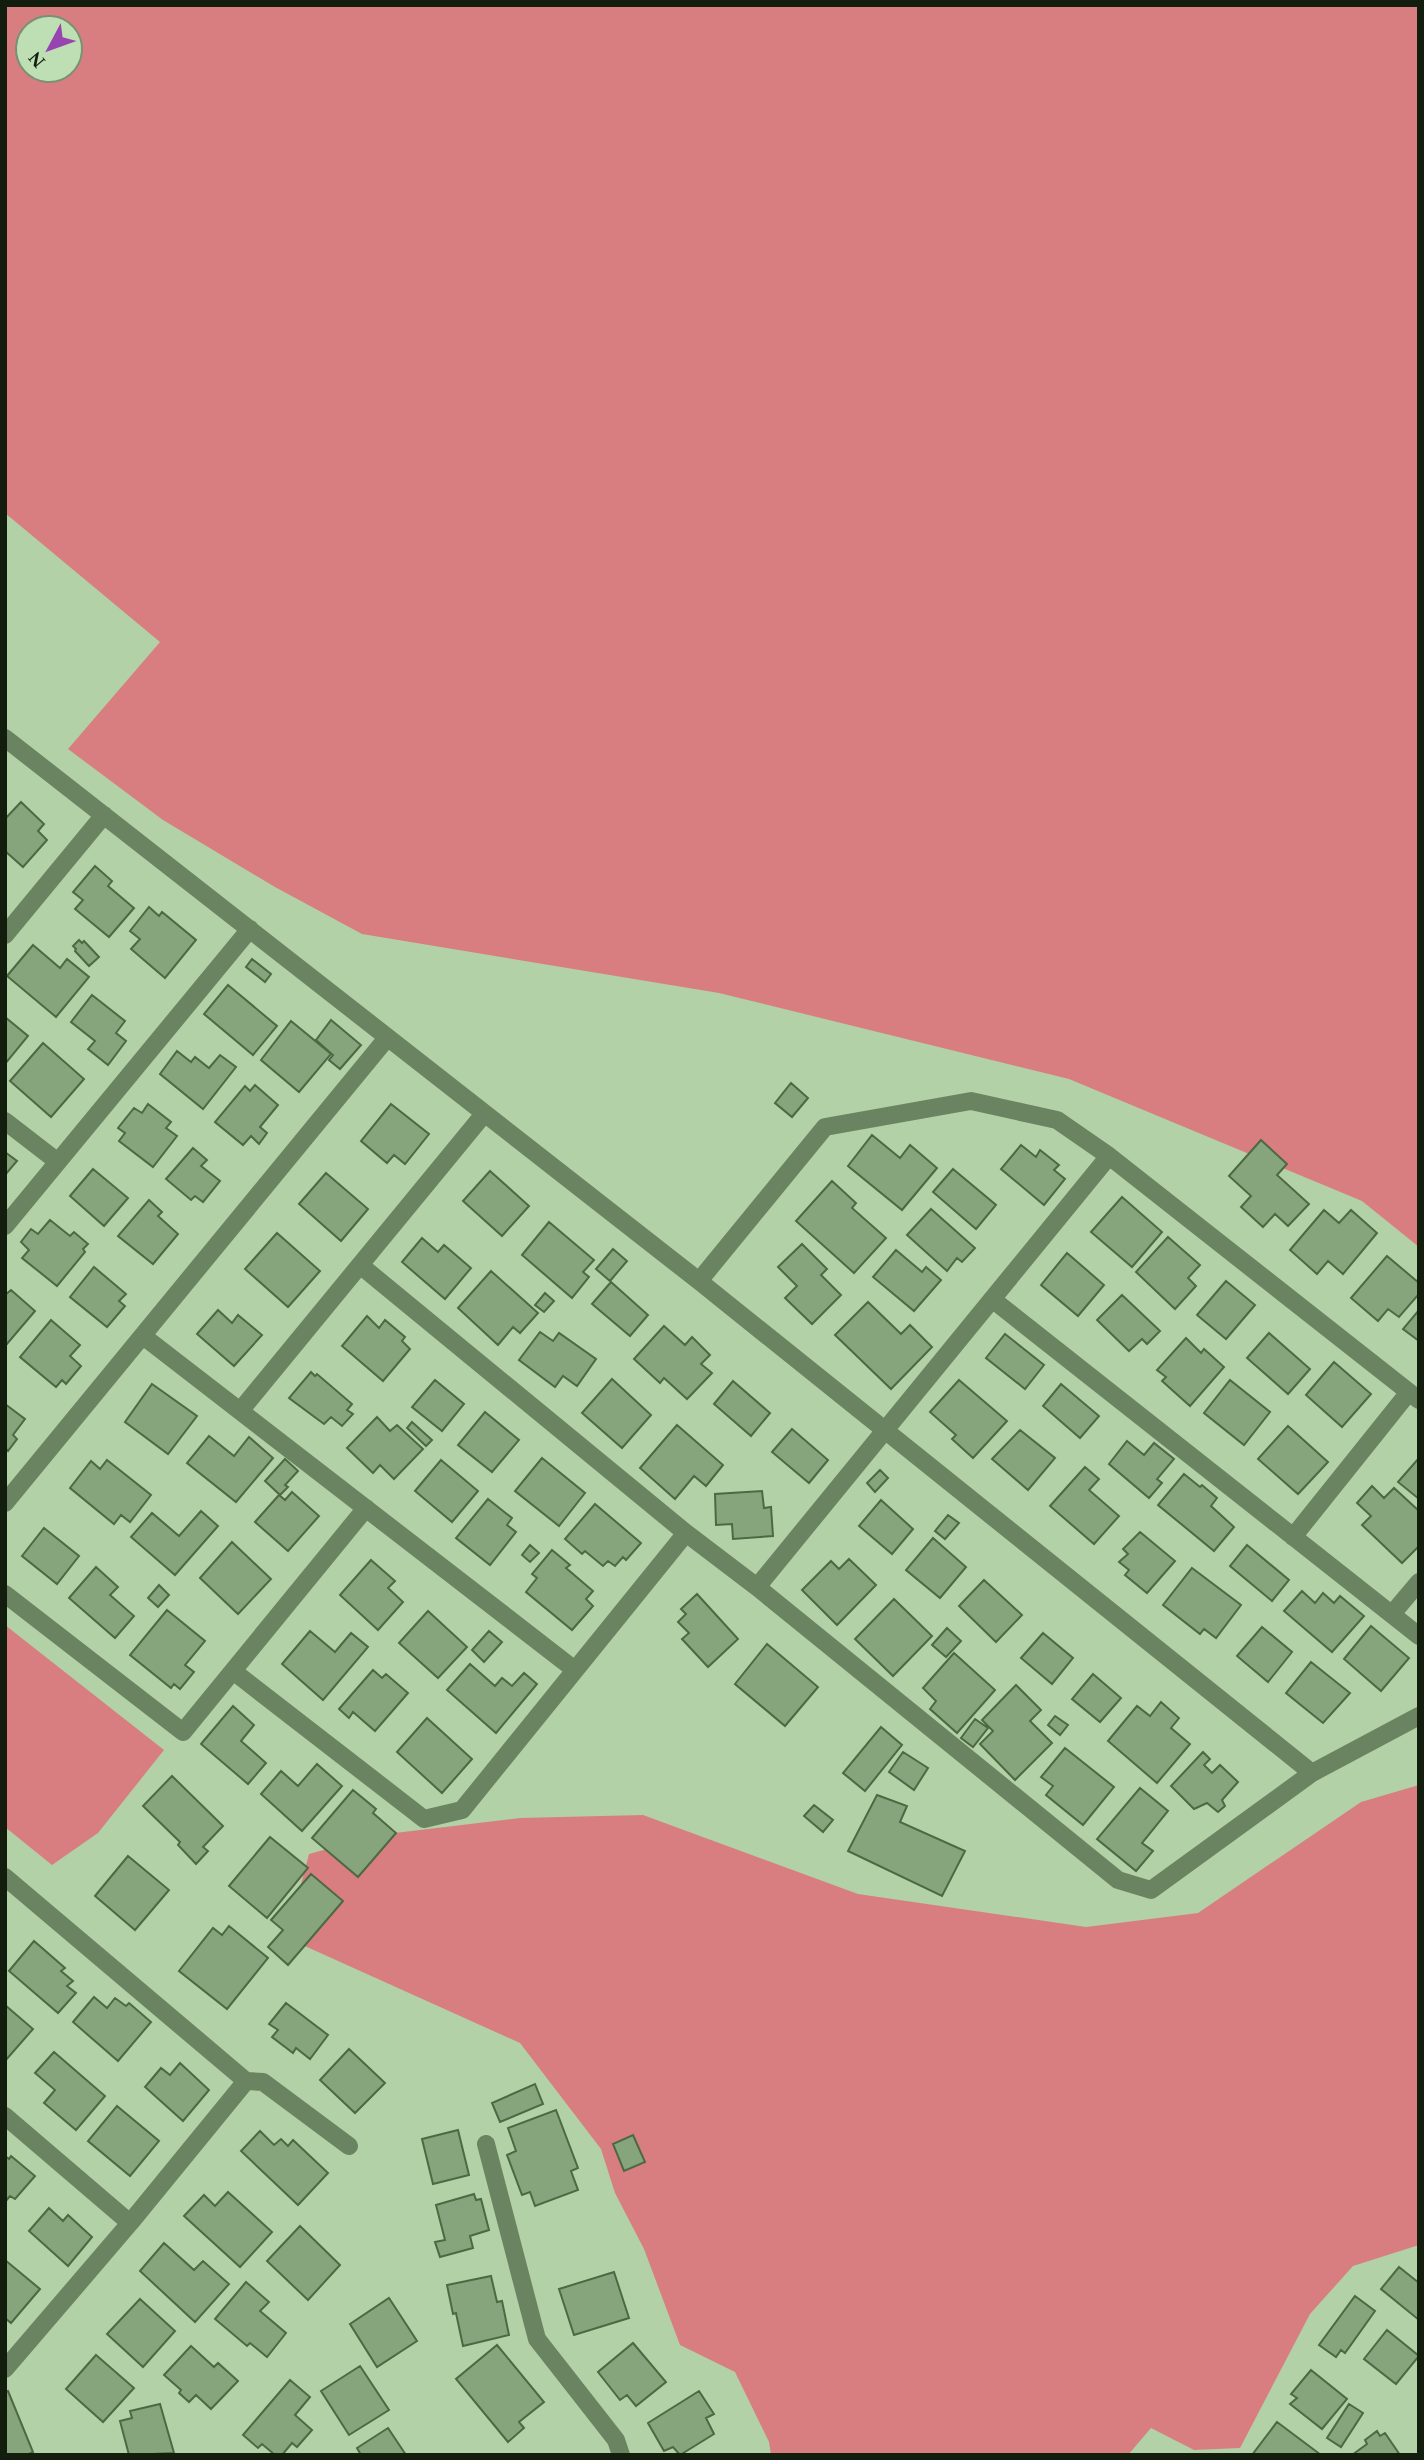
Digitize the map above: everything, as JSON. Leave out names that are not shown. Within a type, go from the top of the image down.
[{"type":"street","points":[[5,738],[699,1281],[1312,1773]]},
{"type":"street","points":[[5,935],[104,815]]},
{"type":"street","points":[[5,1226],[250,929]]},
{"type":"street","points":[[5,1503],[387,1038]]},
{"type":"street","points":[[699,1281],[825,1127],[971,1101],[1057,1120],[1109,1156],[1414,1396],[1293,1537]]},
{"type":"street","points":[[240,1410],[484,1114]]},
{"type":"street","points":[[5,1121],[58,1162]]},
{"type":"street","points":[[757,1587],[1109,1156]]},
{"type":"street","points":[[359,1265],[686,1534],[757,1587],[1118,1880],[1151,1890],[1312,1773],[1419,1716]]},
{"type":"street","points":[[992,1300],[1419,1636]]},
{"type":"street","points":[[143,1336],[575,1670]]},
{"type":"street","points":[[5,1594],[183,1732],[366,1508]]},
{"type":"street","points":[[233,1671],[424,1819],[462,1810],[686,1534]]},
{"type":"street","points":[[1392,1614],[1419,1582]]},
{"type":"street","points":[[5,1877],[246,2081],[263,2082],[349,2146]]},
{"type":"street","points":[[6,2367],[130,2223],[246,2081]]},
{"type":"street","points":[[5,2116],[130,2223]]},
{"type":"street","points":[[486,2144],[537,2339],[616,2440],[621,2455]]},
{"type":"shaded area","points":[[5,5],[1419,5],[1419,1247],[1362,1201],[1069,1079],[719,993],[362,934],[275,887],[163,820],[68,749],[160,642],[5,513]]},
{"type":"shaded area","points":[[5,1625],[164,1750],[98,1833],[52,1865],[5,1827]]},
{"type":"shaded area","points":[[1419,1785],[1419,2245],[1353,2266],[1310,2314],[1240,2448],[1194,2450],[1151,2428],[1128,2455],[771,2455],[769,2442],[735,2372],[680,2345],[644,2249],[615,2193],[601,2149],[520,2043],[287,1938],[309,1854],[378,1835],[520,1818],[643,1815],[858,1894],[1086,1927],[1198,1913],[1361,1802]]},
{"type":"building","points":[[21,802],[44,824],[38,831],[47,840],[23,867],[5,851],[5,819]]},
{"type":"building","points":[[95,866],[112,881],[108,886],[134,908],[109,937],[75,909],[83,900],[73,892]]},
{"type":"building","points":[[149,907],[159,916],[162,912],[196,940],[165,978],[131,949],[140,939],[130,931]]},
{"type":"building","points":[[79,940],[82,943],[84,941],[99,957],[89,966],[73,946]]},
{"type":"building","points":[[33,945],[60,968],[67,959],[89,977],[56,1017],[7,976]]},
{"type":"building","points":[[252,959],[271,974],[265,982],[246,967]]},
{"type":"building","points":[[228,985],[277,1026],[253,1055],[204,1014]]},
{"type":"building","points":[[92,995],[125,1021],[116,1033],[126,1041],[108,1065],[88,1049],[95,1041],[71,1022]]},
{"type":"building","points":[[5,1017],[28,1036],[5,1064]]},
{"type":"building","points":[[331,1020],[361,1045],[340,1069],[329,1060],[333,1055],[316,1040]]},
{"type":"building","points":[[291,1021],[331,1054],[299,1092],[261,1060]]},
{"type":"building","points":[[43,1043],[84,1079],[51,1117],[10,1081]]},
{"type":"building","points":[[177,1051],[191,1062],[195,1057],[209,1068],[220,1055],[236,1067],[203,1109],[160,1074]]},
{"type":"building","points":[[791,1083],[808,1098],[792,1117],[775,1103]]},
{"type":"building","points":[[255,1085],[278,1105],[260,1127],[267,1133],[259,1144],[251,1136],[243,1145],[215,1122],[245,1086],[250,1091]]},
{"type":"building","points":[[148,1104],[171,1122],[166,1128],[177,1136],[153,1167],[119,1141],[125,1133],[118,1128],[134,1108],[142,1113]]},
{"type":"building","points":[[391,1104],[429,1134],[405,1164],[394,1155],[387,1163],[361,1141]]},
{"type":"building","points":[[872,1135],[900,1158],[910,1145],[937,1168],[902,1210],[848,1166]]},
{"type":"building","points":[[1261,1140],[1287,1164],[1277,1175],[1309,1204],[1288,1226],[1275,1214],[1263,1227],[1241,1207],[1251,1196],[1229,1176]]},
{"type":"building","points":[[1021,1145],[1036,1157],[1040,1150],[1059,1165],[1054,1170],[1065,1179],[1044,1205],[1001,1169]]},
{"type":"building","points":[[193,1148],[207,1160],[201,1166],[220,1181],[203,1202],[195,1196],[191,1200],[166,1179]]},
{"type":"building","points":[[5,1152],[17,1161],[5,1175]]},
{"type":"building","points":[[93,1169],[128,1198],[104,1226],[70,1196]]},
{"type":"building","points":[[953,1169],[996,1205],[976,1229],[933,1192]]},
{"type":"building","points":[[490,1171],[529,1206],[502,1236],[463,1201]]},
{"type":"building","points":[[326,1173],[368,1209],[341,1241],[299,1204]]},
{"type":"building","points":[[832,1181],[856,1203],[852,1208],[886,1238],[854,1273],[796,1221]]},
{"type":"building","points":[[1122,1197],[1162,1232],[1132,1267],[1091,1232]]},
{"type":"building","points":[[149,1200],[162,1212],[158,1216],[178,1234],[153,1264],[118,1236]]},
{"type":"building","points":[[931,1209],[975,1248],[962,1262],[957,1258],[947,1271],[907,1235]]},
{"type":"building","points":[[1324,1210],[1339,1223],[1351,1210],[1377,1233],[1343,1274],[1328,1261],[1317,1274],[1290,1250]]},
{"type":"building","points":[[50,1220],[70,1236],[74,1232],[88,1244],[83,1249],[85,1252],[57,1286],[22,1258],[29,1250],[21,1242],[31,1229],[38,1234]]},
{"type":"building","points":[[549,1222],[594,1260],[583,1272],[589,1277],[572,1298],[522,1255]]},
{"type":"building","points":[[277,1233],[320,1271],[288,1307],[245,1269]]},
{"type":"building","points":[[1168,1237],[1200,1265],[1188,1278],[1196,1286],[1175,1309],[1136,1272]]},
{"type":"building","points":[[422,1238],[438,1252],[444,1245],[471,1268],[445,1299],[402,1262]]},
{"type":"building","points":[[802,1244],[827,1269],[821,1275],[841,1295],[812,1324],[785,1298],[797,1286],[778,1267]]},
{"type":"building","points":[[613,1249],[627,1261],[610,1281],[596,1269]]},
{"type":"building","points":[[896,1250],[922,1272],[926,1267],[941,1280],[914,1311],[873,1277]]},
{"type":"building","points":[[1067,1253],[1104,1285],[1078,1316],[1041,1285]]},
{"type":"building","points":[[1387,1256],[1419,1283],[1419,1294],[1399,1317],[1388,1309],[1378,1321],[1351,1298]]},
{"type":"building","points":[[94,1267],[126,1294],[119,1301],[125,1306],[107,1327],[70,1297]]},
{"type":"building","points":[[491,1271],[538,1313],[520,1333],[513,1327],[498,1345],[458,1308]]},
{"type":"building","points":[[1226,1281],[1255,1305],[1226,1339],[1197,1315]]},
{"type":"building","points":[[611,1282],[648,1315],[630,1336],[592,1304]]},
{"type":"building","points":[[11,1290],[35,1311],[6,1345],[5,1295]]},
{"type":"building","points":[[545,1293],[554,1301],[544,1312],[535,1305]]},
{"type":"building","points":[[1122,1295],[1160,1331],[1147,1344],[1142,1339],[1129,1351],[1097,1320]]},
{"type":"building","points":[[868,1302],[901,1334],[910,1325],[932,1347],[891,1389],[835,1335]]},
{"type":"building","points":[[218,1310],[232,1323],[238,1315],[262,1335],[234,1366],[197,1334]]},
{"type":"building","points":[[1419,1310],[1419,1341],[1403,1329]]},
{"type":"building","points":[[367,1316],[379,1328],[385,1320],[405,1337],[402,1341],[410,1349],[383,1381],[342,1346]]},
{"type":"building","points":[[51,1320],[80,1345],[70,1356],[81,1366],[66,1384],[62,1380],[56,1387],[20,1357]]},
{"type":"building","points":[[664,1326],[685,1345],[692,1337],[710,1355],[701,1364],[712,1373],[687,1399],[664,1378],[660,1383],[634,1359]]},
{"type":"building","points":[[540,1332],[553,1341],[559,1333],[596,1359],[577,1386],[563,1376],[555,1387],[519,1360]]},
{"type":"building","points":[[1269,1333],[1310,1369],[1288,1394],[1247,1358]]},
{"type":"building","points":[[1005,1334],[1044,1365],[1025,1389],[986,1358]]},
{"type":"building","points":[[1186,1338],[1201,1353],[1204,1349],[1224,1367],[1190,1406],[1162,1381],[1166,1377],[1157,1370]]},
{"type":"building","points":[[1334,1362],[1371,1394],[1342,1427],[1306,1395]]},
{"type":"building","points":[[311,1372],[315,1376],[317,1374],[352,1404],[347,1410],[353,1414],[342,1426],[331,1417],[324,1424],[289,1398]]},
{"type":"building","points":[[612,1379],[651,1415],[622,1448],[582,1413]]},
{"type":"building","points":[[435,1380],[464,1404],[442,1431],[412,1407]]},
{"type":"building","points":[[959,1380],[1007,1421],[973,1458],[952,1439],[956,1435],[930,1412]]},
{"type":"building","points":[[1230,1380],[1270,1412],[1244,1445],[1204,1413]]},
{"type":"building","points":[[733,1381],[770,1413],[751,1436],[714,1404]]},
{"type":"building","points":[[152,1384],[197,1416],[168,1454],[125,1422]]},
{"type":"building","points":[[1061,1384],[1099,1416],[1080,1438],[1043,1406]]},
{"type":"building","points":[[5,1404],[25,1419],[13,1435],[17,1439],[8,1451],[5,1448]]},
{"type":"building","points":[[485,1412],[519,1440],[492,1472],[458,1445]]},
{"type":"building","points":[[377,1417],[390,1431],[397,1425],[423,1449],[394,1479],[380,1465],[373,1473],[347,1448]]},
{"type":"building","points":[[412,1422],[432,1440],[426,1446],[407,1428]]},
{"type":"building","points":[[677,1425],[723,1465],[706,1486],[694,1476],[675,1499],[640,1468]]},
{"type":"building","points":[[1288,1426],[1328,1462],[1298,1494],[1258,1459]]},
{"type":"building","points":[[792,1429],[828,1460],[809,1483],[772,1452]]},
{"type":"building","points":[[1020,1430],[1055,1458],[1028,1490],[992,1459]]},
{"type":"building","points":[[209,1436],[234,1456],[249,1437],[273,1458],[236,1502],[187,1463]]},
{"type":"building","points":[[1127,1441],[1144,1455],[1154,1443],[1174,1459],[1157,1479],[1162,1483],[1149,1498],[1109,1464]]},
{"type":"building","points":[[542,1458],[585,1493],[559,1526],[515,1491]]},
{"type":"building","points":[[1419,1458],[1419,1499],[1398,1482]]},
{"type":"building","points":[[285,1459],[298,1471],[280,1495],[265,1481]]},
{"type":"building","points":[[107,1460],[151,1495],[130,1522],[121,1515],[114,1524],[70,1488],[91,1461],[100,1469]]},
{"type":"building","points":[[441,1460],[478,1491],[452,1522],[415,1491]]},
{"type":"building","points":[[1085,1467],[1099,1479],[1089,1490],[1119,1516],[1094,1544],[1050,1506]]},
{"type":"building","points":[[880,1470],[888,1478],[875,1492],[867,1483]]},
{"type":"building","points":[[1184,1474],[1217,1498],[1211,1506],[1234,1527],[1214,1551],[1158,1505]]},
{"type":"building","points":[[1372,1486],[1384,1498],[1394,1488],[1419,1511],[1419,1546],[1402,1563],[1362,1525],[1371,1516],[1357,1503]]},
{"type":"building","points":[[762,1491],[764,1508],[771,1507],[773,1536],[733,1539],[732,1524],[716,1525],[715,1494]]},
{"type":"building","points":[[292,1492],[319,1516],[288,1551],[255,1522],[279,1495],[285,1500]]},
{"type":"building","points":[[488,1499],[512,1518],[507,1525],[516,1532],[490,1565],[456,1538]]},
{"type":"building","points":[[881,1500],[913,1529],[892,1554],[859,1526]]},
{"type":"building","points":[[595,1504],[641,1543],[626,1560],[623,1557],[615,1566],[608,1561],[603,1566],[585,1551],[582,1554],[565,1539]]},
{"type":"building","points":[[201,1511],[218,1526],[175,1575],[131,1537],[152,1513],[179,1536]]},
{"type":"building","points":[[948,1515],[959,1523],[945,1539],[935,1531]]},
{"type":"building","points":[[44,1528],[79,1556],[57,1584],[22,1556]]},
{"type":"building","points":[[1140,1532],[1175,1561],[1147,1593],[1125,1575],[1129,1570],[1119,1562],[1128,1554],[1123,1549]]},
{"type":"building","points":[[933,1538],[966,1567],[940,1598],[906,1570]]},
{"type":"building","points":[[232,1542],[271,1579],[238,1614],[200,1578]]},
{"type":"building","points":[[530,1545],[539,1553],[530,1562],[522,1555]]},
{"type":"building","points":[[1247,1545],[1289,1580],[1272,1601],[1230,1566]]},
{"type":"building","points":[[552,1550],[570,1565],[566,1568],[593,1591],[586,1599],[593,1606],[572,1630],[526,1592],[537,1578],[532,1574]]},
{"type":"building","points":[[849,1559],[876,1585],[837,1625],[802,1590],[831,1561],[839,1569]]},
{"type":"building","points":[[371,1560],[395,1581],[388,1588],[403,1602],[378,1630],[340,1595]]},
{"type":"building","points":[[96,1567],[118,1587],[110,1595],[134,1616],[115,1638],[69,1598]]},
{"type":"building","points":[[1192,1568],[1241,1605],[1216,1638],[1204,1629],[1200,1634],[1163,1605]]},
{"type":"building","points":[[984,1580],[1022,1615],[996,1642],[959,1606]]},
{"type":"building","points":[[159,1585],[169,1595],[158,1607],[148,1598]]},
{"type":"building","points":[[1302,1591],[1315,1603],[1323,1593],[1334,1603],[1340,1596],[1364,1616],[1332,1652],[1284,1611]]},
{"type":"building","points":[[697,1594],[738,1639],[708,1667],[682,1639],[689,1633],[678,1622],[686,1614],[681,1609]]},
{"type":"building","points":[[894,1599],[932,1636],[893,1676],[855,1639]]},
{"type":"building","points":[[167,1610],[205,1641],[185,1665],[194,1672],[180,1689],[174,1684],[171,1688],[130,1655]]},
{"type":"building","points":[[428,1611],[467,1647],[438,1678],[399,1643]]},
{"type":"building","points":[[1371,1626],[1409,1658],[1381,1691],[1344,1659]]},
{"type":"building","points":[[1262,1627],[1292,1652],[1268,1682],[1237,1656]]},
{"type":"building","points":[[947,1628],[961,1641],[946,1657],[932,1645]]},
{"type":"building","points":[[310,1631],[335,1652],[351,1633],[368,1647],[323,1700],[282,1664]]},
{"type":"building","points":[[489,1631],[502,1642],[484,1662],[472,1650]]},
{"type":"building","points":[[1043,1633],[1073,1658],[1052,1684],[1021,1658]]},
{"type":"building","points":[[767,1644],[818,1687],[785,1726],[735,1684]]},
{"type":"building","points":[[954,1653],[995,1690],[957,1733],[930,1709],[936,1701],[923,1688]]},
{"type":"building","points":[[1311,1662],[1350,1693],[1323,1723],[1286,1693]]},
{"type":"building","points":[[470,1664],[495,1686],[502,1678],[512,1686],[524,1673],[537,1684],[496,1733],[447,1690]]},
{"type":"building","points":[[373,1670],[382,1678],[386,1674],[408,1693],[375,1731],[353,1712],[349,1718],[339,1709]]},
{"type":"building","points":[[1093,1674],[1121,1698],[1100,1722],[1072,1699]]},
{"type":"building","points":[[1016,1685],[1041,1710],[1030,1721],[1052,1743],[1015,1780],[980,1744],[993,1731],[982,1720]]},
{"type":"building","points":[[1161,1702],[1179,1718],[1171,1728],[1190,1744],[1157,1783],[1108,1741],[1137,1706],[1150,1716]]},
{"type":"building","points":[[233,1706],[254,1725],[241,1741],[266,1763],[248,1784],[201,1744]]},
{"type":"building","points":[[1055,1716],[1068,1725],[1060,1735],[1048,1725]]},
{"type":"building","points":[[427,1718],[472,1759],[442,1793],[397,1752]]},
{"type":"building","points":[[975,1719],[988,1728],[973,1747],[961,1738]]},
{"type":"building","points":[[881,1727],[902,1745],[865,1791],[843,1773]]},
{"type":"building","points":[[1065,1748],[1114,1787],[1083,1825],[1046,1795],[1053,1786],[1041,1777]]},
{"type":"building","points":[[903,1752],[928,1768],[914,1790],[889,1772]]},
{"type":"building","points":[[1203,1752],[1210,1759],[1204,1765],[1212,1773],[1220,1765],[1238,1782],[1222,1800],[1225,1806],[1218,1812],[1207,1803],[1194,1809],[1171,1786]]},
{"type":"building","points":[[317,1764],[342,1786],[302,1831],[261,1794],[281,1771],[298,1786]]},
{"type":"building","points":[[172,1776],[223,1826],[203,1847],[208,1851],[196,1864],[178,1845],[180,1842],[143,1806]]},
{"type":"building","points":[[1140,1788],[1168,1811],[1142,1843],[1153,1851],[1136,1871],[1097,1839]]},
{"type":"building","points":[[353,1790],[376,1809],[373,1813],[396,1833],[358,1877],[312,1838]]},
{"type":"building","points":[[877,1795],[907,1806],[900,1822],[965,1851],[942,1896],[848,1851]]},
{"type":"building","points":[[814,1805],[833,1820],[823,1832],[804,1816]]},
{"type":"building","points":[[270,1837],[308,1868],[267,1918],[229,1886]]},
{"type":"building","points":[[128,1856],[169,1890],[135,1930],[95,1896]]},
{"type":"building","points":[[311,1874],[343,1901],[288,1965],[268,1947],[283,1930],[271,1920]]},
{"type":"building","points":[[229,1926],[268,1958],[227,2009],[179,1971],[213,1928],[222,1935]]},
{"type":"building","points":[[34,1941],[65,1968],[61,1971],[73,1981],[67,1986],[76,1993],[58,2013],[9,1971]]},
{"type":"building","points":[[94,1997],[107,2008],[115,1998],[126,2006],[129,2003],[151,2022],[118,2061],[73,2022]]},
{"type":"building","points":[[286,2003],[328,2035],[310,2059],[296,2048],[293,2053],[272,2037],[278,2030],[269,2024]]},
{"type":"building","points":[[5,2005],[33,2029],[5,2061]]},
{"type":"building","points":[[349,2049],[385,2083],[355,2113],[320,2080]]},
{"type":"building","points":[[54,2052],[105,2096],[76,2130],[44,2103],[55,2090],[35,2073]]},
{"type":"building","points":[[180,2063],[209,2090],[183,2121],[145,2087],[161,2068],[170,2075]]},
{"type":"building","points":[[535,2084],[543,2104],[500,2122],[492,2103]]},
{"type":"building","points":[[117,2106],[159,2141],[130,2176],[88,2141]]},
{"type":"building","points":[[556,2110],[578,2168],[571,2171],[578,2190],[535,2206],[530,2192],[522,2195],[507,2155],[516,2151],[508,2128]]},
{"type":"building","points":[[458,2130],[469,2175],[433,2184],[422,2139]]},
{"type":"building","points":[[260,2131],[274,2145],[281,2139],[288,2146],[293,2140],[328,2173],[298,2205],[241,2151]]},
{"type":"building","points":[[633,2135],[645,2162],[624,2171],[613,2144]]},
{"type":"building","points":[[5,2156],[9,2159],[11,2156],[35,2176],[15,2199],[10,2196],[5,2202]]},
{"type":"building","points":[[228,2192],[272,2232],[240,2267],[184,2216],[204,2195],[215,2206]]},
{"type":"building","points":[[474,2194],[476,2200],[481,2199],[489,2230],[470,2236],[473,2248],[440,2257],[435,2242],[445,2240],[436,2205]]},
{"type":"building","points":[[49,2208],[63,2221],[68,2215],[92,2237],[68,2266],[29,2231]]},
{"type":"building","points":[[300,2226],[340,2265],[308,2300],[267,2261]]},
{"type":"building","points":[[164,2243],[194,2270],[203,2261],[229,2284],[195,2322],[140,2271]]},
{"type":"building","points":[[5,2260],[40,2289],[11,2323],[5,2318]]},
{"type":"building","points":[[1399,2267],[1419,2283],[1419,2320],[1381,2289]]},
{"type":"building","points":[[614,2272],[629,2318],[574,2335],[559,2289]]},
{"type":"building","points":[[491,2276],[497,2302],[502,2301],[509,2335],[463,2346],[447,2285]]},
{"type":"building","points":[[246,2282],[269,2302],[260,2311],[286,2333],[267,2357],[250,2343],[247,2346],[215,2319]]},
{"type":"building","points":[[1355,2296],[1375,2311],[1345,2353],[1341,2350],[1336,2357],[1319,2345]]},
{"type":"building","points":[[389,2298],[417,2341],[377,2367],[350,2324]]},
{"type":"building","points":[[140,2299],[175,2331],[143,2367],[107,2334]]},
{"type":"building","points":[[1387,2330],[1419,2356],[1396,2384],[1364,2359]]},
{"type":"building","points":[[633,2343],[666,2382],[636,2406],[627,2395],[620,2400],[598,2372]]},
{"type":"building","points":[[497,2345],[544,2402],[519,2422],[524,2428],[508,2442],[456,2379]]},
{"type":"building","points":[[191,2346],[214,2367],[218,2363],[238,2381],[211,2409],[196,2395],[189,2402],[179,2393],[181,2390],[164,2375]]},
{"type":"building","points":[[96,2355],[134,2388],[103,2422],[66,2389]]},
{"type":"building","points":[[360,2366],[389,2410],[349,2435],[321,2391]]},
{"type":"building","points":[[1311,2370],[1347,2399],[1322,2429],[1290,2404],[1297,2398],[1291,2394]]},
{"type":"building","points":[[290,2380],[310,2397],[295,2415],[312,2430],[297,2447],[292,2443],[282,2455],[275,2455],[262,2444],[258,2448],[243,2435]]},
{"type":"building","points":[[8,2391],[33,2452],[27,2455],[5,2455],[5,2392]]},
{"type":"building","points":[[699,2391],[714,2414],[706,2418],[714,2434],[680,2455],[673,2447],[664,2451],[648,2423]]},
{"type":"building","points":[[160,2404],[174,2453],[129,2455],[120,2421],[132,2418],[130,2411]]},
{"type":"building","points":[[1349,2404],[1363,2413],[1341,2447],[1327,2438]]},
{"type":"building","points":[[1277,2422],[1321,2455],[1252,2455]]},
{"type":"building","points":[[388,2428],[406,2455],[361,2455],[357,2448]]},
{"type":"building","points":[[1377,2431],[1380,2436],[1385,2433],[1400,2455],[1352,2455],[1367,2444],[1365,2440]]}]
